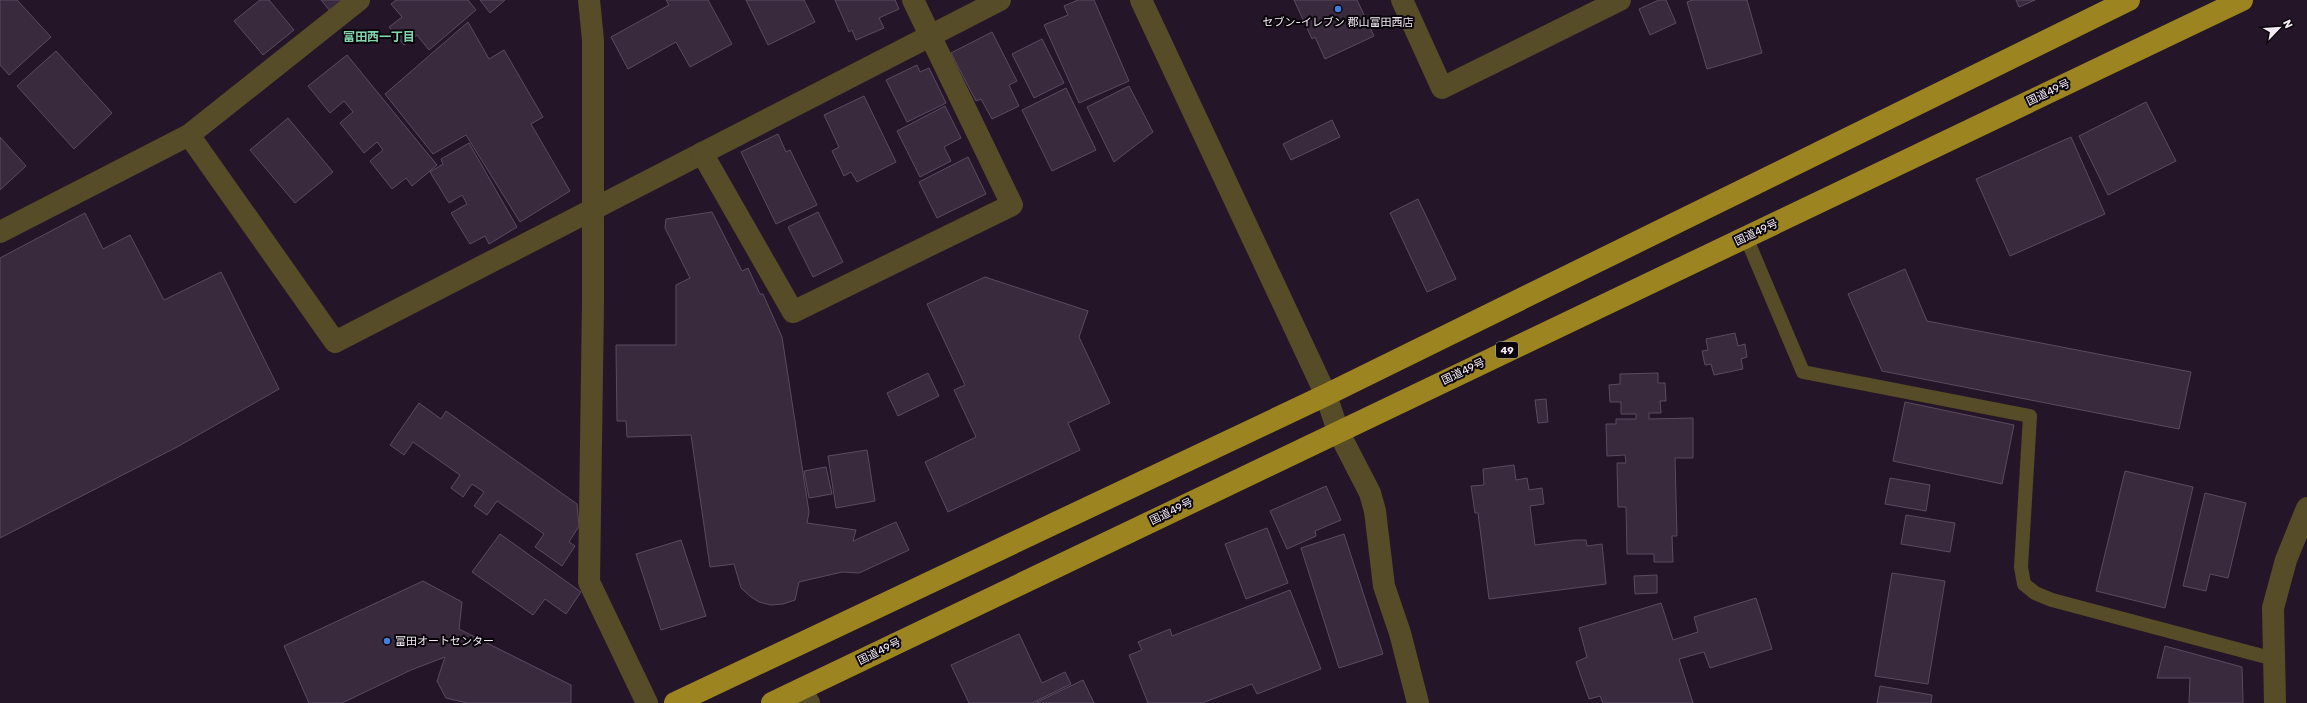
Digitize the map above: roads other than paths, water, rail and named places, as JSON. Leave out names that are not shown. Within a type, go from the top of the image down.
[{"type":"highway","points":[[675,703],[1326,394],[2129,0]]},
{"type":"highway","name":"国道49号","points":[[772,703],[805,696],[1338,431],[2242,0]]},
{"type":"street","points":[[0,232],[189,135],[359,0]]},
{"type":"street","points":[[589,0],[593,40],[593,209],[589,582],[647,703]]},
{"type":"street","points":[[702,153],[793,312],[1012,205],[932,35],[913,0]]},
{"type":"street","points":[[189,135],[335,342],[1000,0]]},
{"type":"street","points":[[1141,0],[1326,394],[1338,431],[1370,493],[1374,511],[1384,586],[1400,633],[1418,703]]},
{"type":"street","points":[[1402,0],[1442,88],[1620,0]]},
{"type":"street","points":[[2275,703],[2273,608],[2286,560],[2307,508]]},
{"type":"lane","points":[[1746,237],[1804,372],[2030,416],[2021,567],[2024,584],[2035,593],[2052,600],[2274,659]]},
{"type":"place","name":"セブン-イレブン 郡山富田西店","points":[[1338,9]]},
{"type":"place","name":"富田オートセンター","points":[[387,641]]},
{"type":"district","name":"富田西一丁目","points":[[379,37]]}]
